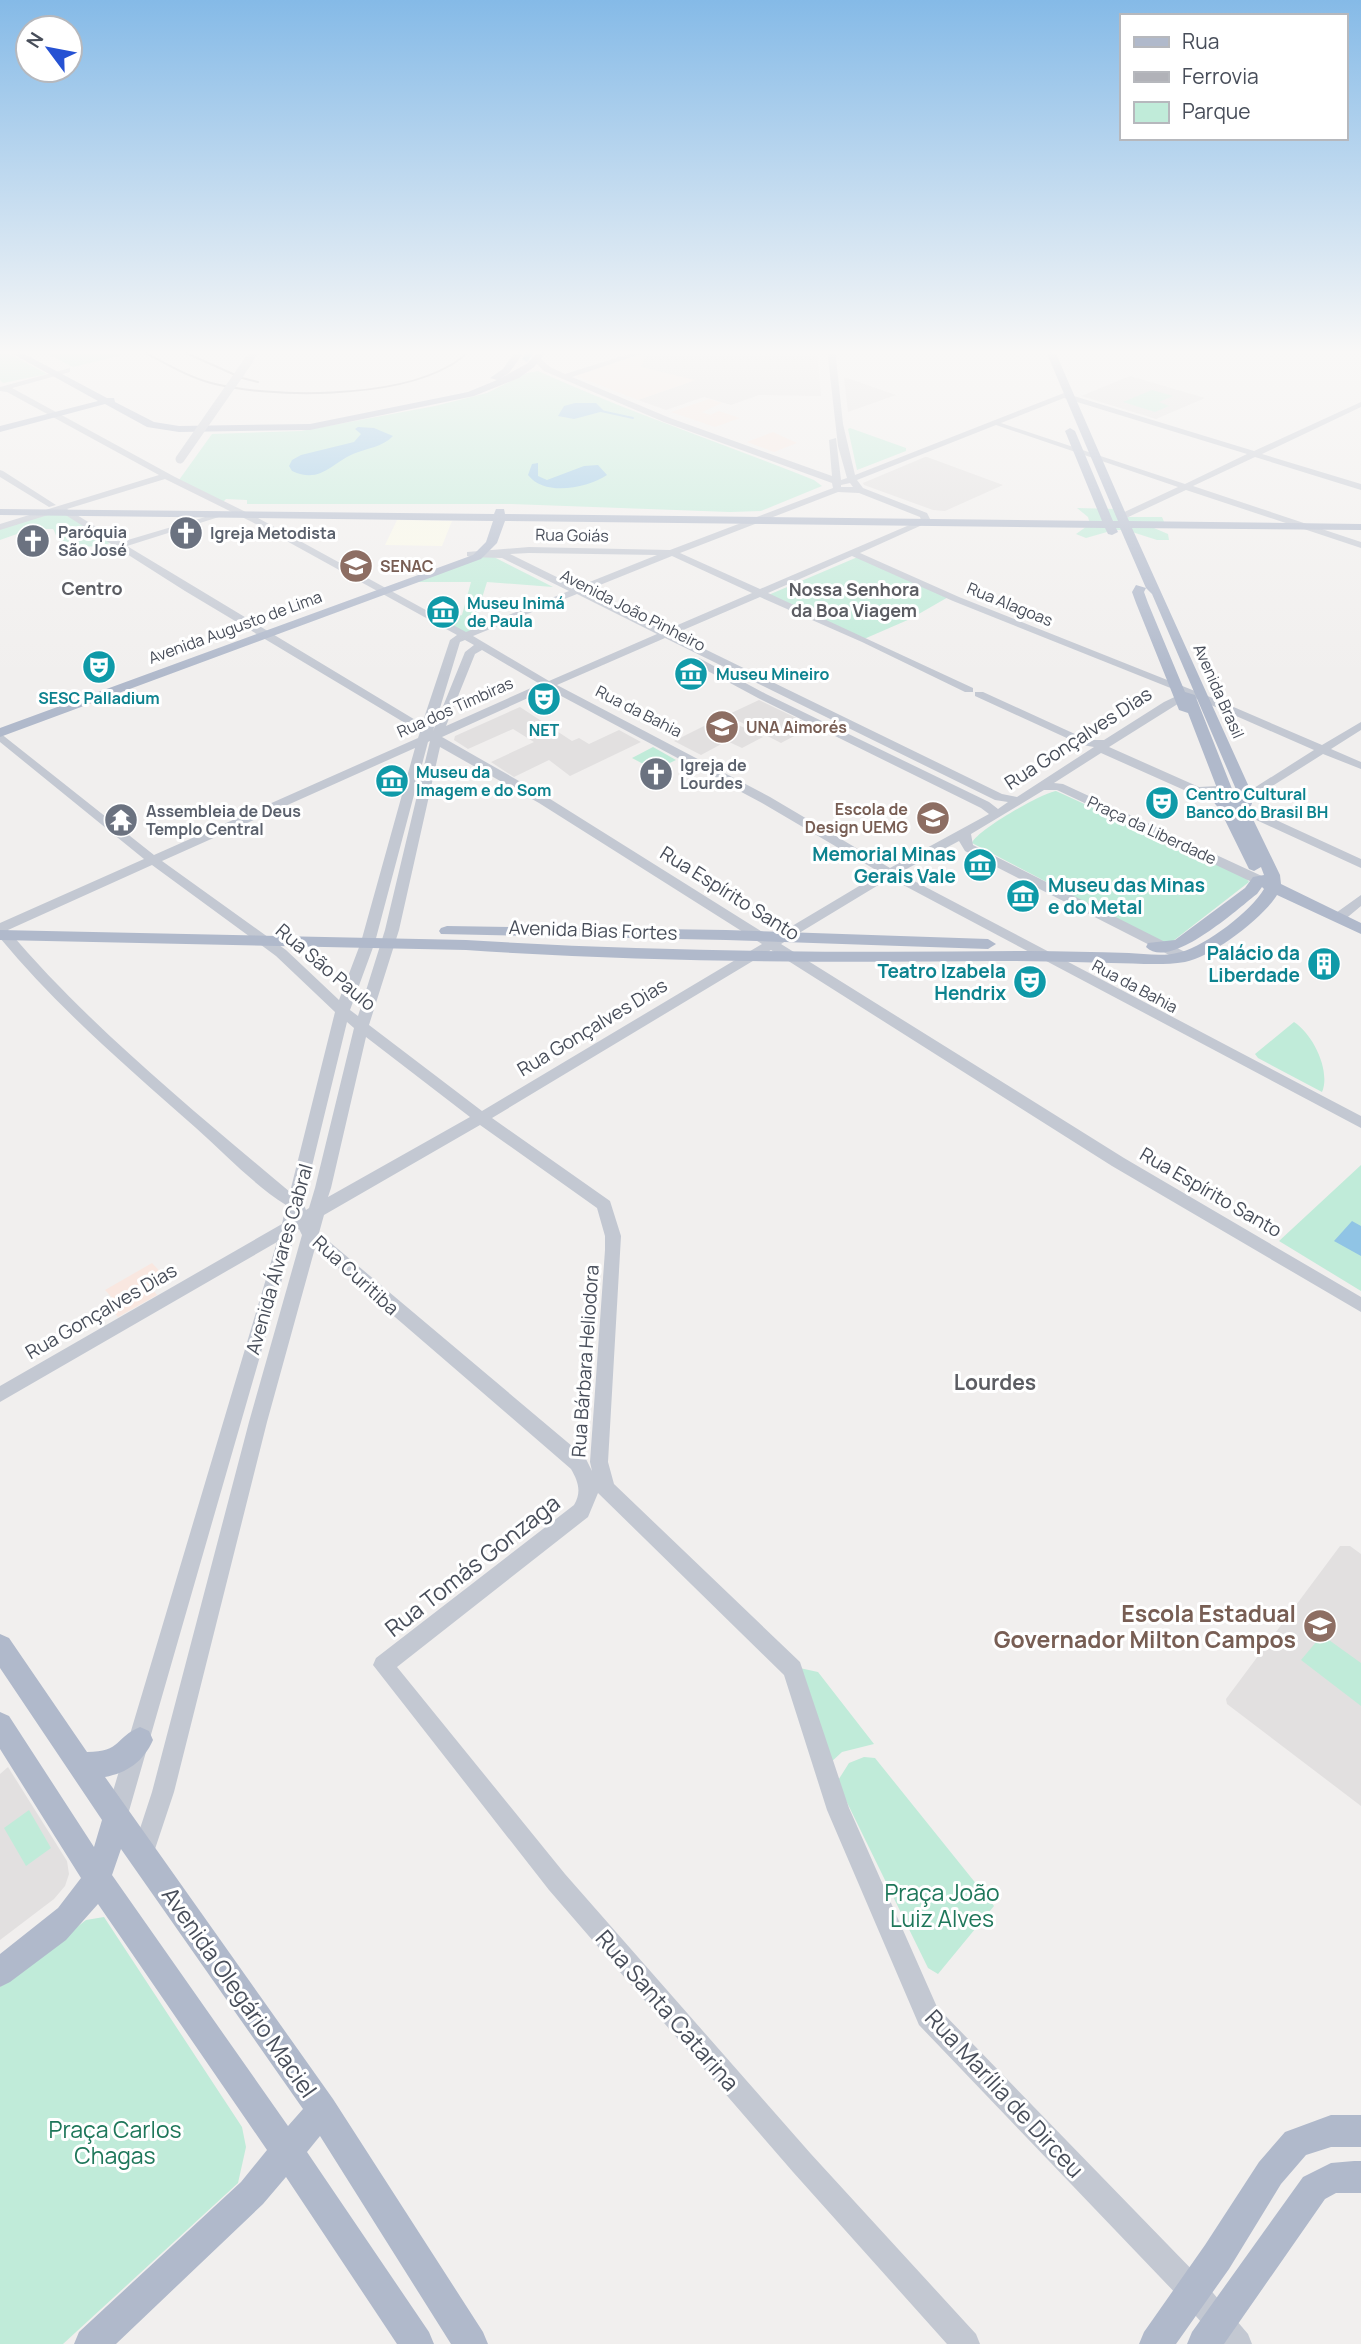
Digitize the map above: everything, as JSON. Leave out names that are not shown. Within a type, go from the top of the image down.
[{"type":"main road","points":[[1082,458],[1118,546]]},
{"type":"main road","name":"Avenida Brasil","points":[[1099,458],[1122,520],[1142,591],[1191,694],[1214,789],[1236,803],[1256,839],[1273,878],[1266,884],[1236,803],[1191,694],[1128,565]]},
{"type":"main road","points":[[0,505],[50,509]]},
{"type":"main road","points":[[0,512],[69,509],[94,505],[487,515]]},
{"type":"main road","points":[[789,506],[811,514]]},
{"type":"main road","points":[[218,508],[242,513],[1122,520],[1361,527]]},
{"type":"main road","points":[[1122,520],[1142,513],[1267,516],[1283,519],[1361,519]]},
{"type":"main road","points":[[500,514],[678,520],[811,514],[925,518]]},
{"type":"main road","points":[[487,515],[479,548],[486,552],[497,533],[500,514]]},
{"type":"main road","points":[[678,520],[700,516],[764,517]]},
{"type":"main road","points":[[716,519],[727,524],[726,531]]},
{"type":"main road","name":"Avenida Augusto de Lima","points":[[0,726],[486,552]]},
{"type":"main road","name":"Avenida Augusto de Lima","points":[[0,735],[262,632]]},
{"type":"main road","points":[[1262,906],[1266,884]]},
{"type":"main road","points":[[1266,884],[1361,929]]},
{"type":"main road","points":[[1161,947],[1181,943],[1251,891],[1266,884]]},
{"type":"main road","points":[[1184,957],[1208,946],[1262,906],[1286,907],[1361,940]]},
{"type":"main road","name":"Avenida Bias Fortes","points":[[3,929],[246,928],[370,936]]},
{"type":"main road","name":"Avenida Bias Fortes","points":[[3,929],[296,940],[370,936],[755,936],[777,942],[1161,947]]},
{"type":"main road","name":"Avenida Bias Fortes","points":[[390,936],[541,950],[790,956],[810,962],[1043,956],[1184,957]]},
{"type":"main road","points":[[281,953],[283,947],[296,940]]},
{"type":"main road","name":"Avenida Olegário Maciel","points":[[0,1646],[116,1818],[322,2110],[471,2344]]},
{"type":"main road","points":[[0,1725],[97,1877],[397,2310],[417,2344]]},
{"type":"main road","points":[[80,1765],[106,1766],[117,1762],[128,1756],[140,1740]]},
{"type":"main road","name":"Avenida Álvares Cabral","points":[[0,1972],[52,1933],[87,1893],[97,1877],[116,1818]]},
{"type":"main road","points":[[0,1956],[32,1936],[52,1933]]},
{"type":"main road","points":[[91,2344],[252,2193],[322,2110]]},
{"type":"main road","points":[[1156,2344],[1217,2257],[1270,2173],[1296,2143],[1331,2131],[1361,2131]]},
{"type":"main road","points":[[1221,2336],[1314,2189],[1325,2179],[1336,2175],[1361,2177]]},
{"type":"street","points":[[134,458],[155,470],[169,473],[218,508]]},
{"type":"street","points":[[78,520],[94,505],[169,473],[180,458]]},
{"type":"street","points":[[773,458],[836,482],[856,482],[925,518]]},
{"type":"street","points":[[836,458],[836,482]]},
{"type":"street","points":[[849,458],[856,482]]},
{"type":"street","points":[[460,638],[764,517],[836,482],[864,480],[913,458]]},
{"type":"street","points":[[1109,458],[1267,516]]},
{"type":"street","points":[[1142,513],[1186,487],[1247,458]]},
{"type":"street","points":[[1259,458],[1361,493]]},
{"type":"street","points":[[1260,458],[1361,487]]},
{"type":"street","points":[[0,473],[50,509]]},
{"type":"street","points":[[147,482],[180,483]]},
{"type":"street","points":[[122,545],[218,508]]},
{"type":"street","points":[[0,527],[50,509]]},
{"type":"street","name":"Rua Espírito Santo","points":[[69,509],[78,520],[122,545],[124,549],[427,736],[577,822],[755,936]]},
{"type":"street","name":"Rua da Bahia","points":[[242,513],[379,589],[460,638],[481,646],[549,685],[721,775],[1023,946],[1361,1123]]},
{"type":"street","name":"Rua dos Timbiras","points":[[3,929],[427,736],[855,554],[925,518]]},
{"type":"street","points":[[1283,519],[1361,545]]},
{"type":"street","points":[[522,564],[530,550]]},
{"type":"street","name":"Rua Goiás","points":[[486,552],[530,550],[673,553]]},
{"type":"street","name":"Avenida João Pinheiro","points":[[486,552],[522,564],[571,592]]},
{"type":"street","name":"Avenida João Pinheiro","points":[[486,552],[999,797],[1019,801]]},
{"type":"street","points":[[673,553],[1096,748],[1107,750],[1197,791],[1214,789]]},
{"type":"street","name":"Rua Alagoas","points":[[855,554],[956,600],[1156,678],[1361,766]]},
{"type":"street","name":"Avenida João Pinheiro","points":[[662,637],[762,696],[985,805],[997,815]]},
{"type":"street","name":"Avenida Álvares Cabral","points":[[143,1853],[163,1792],[301,1227],[294,1202],[303,1178],[342,1012],[370,936],[427,736],[460,638]]},
{"type":"street","name":"Avenida Álvares Cabral","points":[[427,736],[442,724],[470,652],[481,646]]},
{"type":"street","name":"Rua Gonçalves Dias","points":[[317,1210],[481,1118],[890,873],[965,834],[1043,786],[1096,748],[1191,694]]},
{"type":"street","points":[[1236,803],[1325,750],[1361,725]]},
{"type":"street","name":"Rua São Paulo","points":[[0,735],[153,860],[281,953],[342,1012],[481,1118],[604,1205],[612,1236]]},
{"type":"street","name":"Avenida Álvares Cabral","points":[[116,1818],[301,1227],[317,1210],[323,1190],[362,1025],[390,936],[434,752],[427,736]]},
{"type":"street","name":"Praça da Liberdade","points":[[1043,786],[1059,788],[1266,884]]},
{"type":"street","points":[[1236,803],[1361,864]]},
{"type":"street","points":[[1256,839],[1271,830],[1290,831]]},
{"type":"street","points":[[965,834],[968,848],[1184,957]]},
{"type":"street","points":[[1338,918],[1361,899]]},
{"type":"street","points":[[3,929],[12,946],[71,1005],[184,1111],[294,1202],[323,1190]]},
{"type":"street","name":"Rua Espírito Santo","points":[[777,942],[790,956]]},
{"type":"street","name":"Rua Espírito Santo","points":[[810,962],[1107,1155],[1361,1305]]},
{"type":"street","name":"Rua Gonçalves Dias","points":[[0,1395],[301,1227]]},
{"type":"street","name":"Rua Curitiba","points":[[301,1227],[578,1463]]},
{"type":"street","name":"Rua Bárbara Heliodora","points":[[612,1236],[598,1462],[605,1488],[793,1669]]},
{"type":"street","points":[[578,1463],[587,1466],[598,1462]]},
{"type":"street","name":"Rua Tomás Gonzaga","points":[[383,1665],[581,1511],[588,1501],[588,1482],[578,1463]]},
{"type":"street","name":"Rua Santa Catarina","points":[[383,1665],[557,1882],[802,2163],[966,2344]]},
{"type":"street","name":"Rua Marília de Dirceu","points":[[793,1669],[838,1811],[928,2016],[1192,2290],[1221,2336]]},
{"type":"shaded area","points":[[922,458],[931,458],[1003,485],[945,511],[933,510],[863,483]]},
{"type":"shaded area","points":[[397,520],[452,521],[442,546],[385,545]]},
{"type":"shaded area","points":[[759,700],[813,726],[781,743],[727,715]]},
{"type":"shaded area","points":[[520,707],[572,741],[579,738],[589,744],[619,730],[641,742],[570,776],[549,760],[514,777],[491,762],[534,742],[513,729],[468,749],[454,740],[455,736]]},
{"type":"shaded area","name":"UNA Aimorés","points":[[722,717],[763,737],[742,748],[727,741],[701,755],[674,741]]},
{"type":"shaded area","points":[[152,1263],[169,1281],[153,1290],[157,1295],[118,1317],[111,1308],[118,1304],[105,1290]]},
{"type":"shaded area","name":"Escola Estadual Governador Milton Campos","points":[[1340,1546],[1350,1546],[1361,1554],[1361,1806],[1227,1704],[1226,1699]]},
{"type":"shaded area","points":[[8,1767],[67,1861],[69,1874],[65,1886],[54,1899],[0,1940],[0,1774]]},
{"type":"green space","points":[[195,458],[757,458],[814,480],[822,486],[761,511],[730,512],[511,504],[247,504],[247,500],[226,499],[223,502],[179,480]]},
{"type":"green space","points":[[854,458],[887,458],[857,470]]},
{"type":"green space","points":[[1077,508],[1117,509],[1121,517],[1162,517],[1165,524],[1147,525],[1168,534],[1169,540],[1157,540],[1126,530],[1114,530],[1086,538],[1076,534],[1090,524],[1088,517]]},
{"type":"green space","points":[[48,512],[64,512],[112,542],[94,546],[67,544],[57,538],[53,529],[31,529],[0,540],[0,527]]},
{"type":"green space","points":[[492,556],[553,587],[487,582],[476,617],[488,626],[466,636],[441,622],[462,615],[471,582],[408,582],[477,557]]},
{"type":"green space","points":[[860,556],[950,596],[910,619],[864,639],[766,596]]},
{"type":"green space","points":[[653,747],[676,760],[651,772],[645,770],[649,767],[632,758]]},
{"type":"green space","points":[[1056,791],[1246,878],[1249,882],[1173,941],[1164,943],[972,843],[985,830],[1011,813]]},
{"type":"green space","points":[[1294,1022],[1314,1044],[1322,1064],[1322,1092],[1255,1054]]},
{"type":"green space","points":[[1361,1165],[1361,1291],[1279,1241]]},
{"type":"green space","points":[[1322,1635],[1361,1663],[1361,1706],[1301,1660]]},
{"type":"green space","points":[[795,1667],[818,1672],[874,1744],[842,1752],[829,1764]]},
{"type":"green space","name":"Praça João Luiz Alves","points":[[864,1757],[875,1758],[994,1906],[938,1974],[928,1968],[837,1782],[849,1763]]},
{"type":"green space","points":[[29,1810],[51,1848],[26,1866],[4,1828]]},
{"type":"green space","name":"Praça Carlos Chagas","points":[[104,1917],[242,2127],[246,2147],[238,2183],[63,2344],[0,2344],[0,1987],[86,1920]]},
{"type":"water","points":[[346,458],[325,471],[310,475],[292,471],[289,466],[292,460]]},
{"type":"water","points":[[538,463],[538,476],[547,480],[584,466],[598,465],[607,475],[578,487],[555,488],[535,482],[528,475],[532,464]]},
{"type":"water","points":[[1352,1221],[1361,1226],[1361,1256],[1334,1241]]},
{"type":"place","name":"Igreja Metodista","points":[[186,533]]},
{"type":"place","name":"Paróquia São José","points":[[33,541]]},
{"type":"place","name":"SENAC","points":[[356,566]]},
{"type":"place","name":"Museu Inimá de Paula","points":[[443,612]]},
{"type":"place","name":"SESC Palladium","points":[[99,667]]},
{"type":"place","name":"Museu Mineiro","points":[[691,674]]},
{"type":"place","name":"NET","points":[[544,699]]},
{"type":"place","name":"UNA Aimorés","points":[[722,727]]},
{"type":"place","name":"Igreja de Lourdes","points":[[656,774]]},
{"type":"place","name":"Museu da Imagem e do Som","points":[[392,781]]},
{"type":"place","name":"Centro Cultural Banco do Brasil BH","points":[[1162,803]]},
{"type":"place","name":"Escola de Design UEMG","points":[[933,818]]},
{"type":"place","name":"Assembleia de Deus Templo Central","points":[[121,820]]},
{"type":"place","name":"Memorial Minas Gerais Vale","points":[[980,865]]},
{"type":"place","name":"Museu das Minas e do Metal","points":[[1023,896]]},
{"type":"place","name":"Palácio da Liberdade","points":[[1324,964]]},
{"type":"place","name":"Teatro Izabela Hendrix","points":[[1030,982]]},
{"type":"place","name":"Escola Estadual Governador Milton Campos","points":[[1320,1626]]},
{"type":"district","name":"Centro","points":[[92,588]]},
{"type":"district","name":"Nossa Senhora da Boa Viagem","points":[[854,599]]},
{"type":"district","name":"Lourdes","points":[[995,1382]]}]
